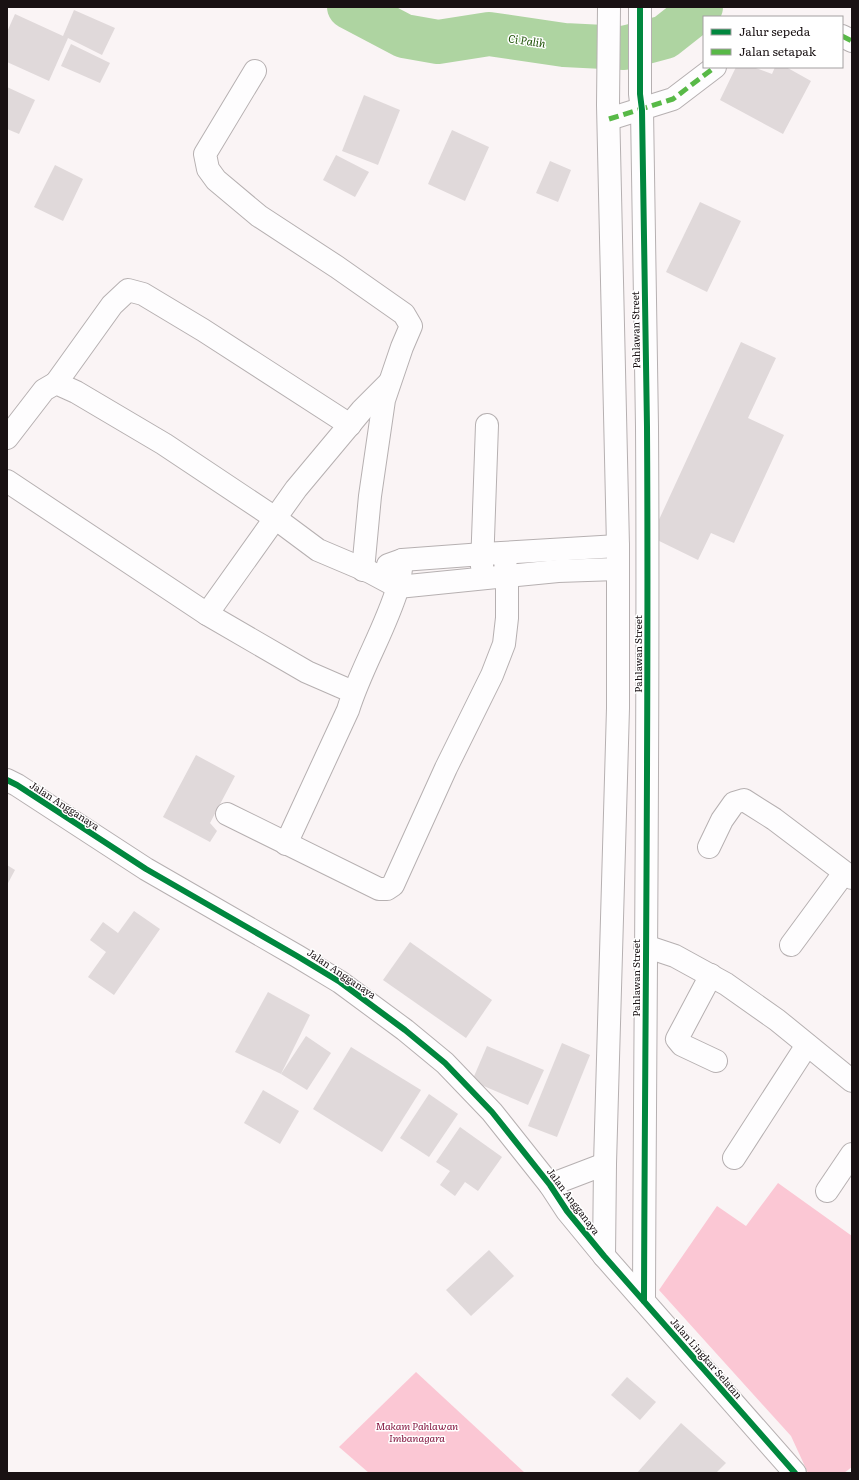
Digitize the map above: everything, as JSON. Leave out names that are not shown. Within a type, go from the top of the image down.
[{"type":"street","name":"Pahlawan Street","points":[[604,1256],[605,1164],[618,708],[617,558],[608,112],[609,7]]},
{"type":"street","name":"Pahlawan Street","points":[[640,7],[647,426],[644,1301]]},
{"type":"street","points":[[843,36],[852,41]]},
{"type":"street","points":[[608,112],[641,102],[673,99],[713,68]]},
{"type":"street","points":[[254,72],[205,154],[208,169],[216,180],[260,216],[404,314],[411,326],[402,347],[384,400],[375,460],[366,571]]},
{"type":"street","points":[[7,438],[44,390],[56,383],[112,305],[128,290],[143,294],[196,326],[350,426]]},
{"type":"street","points":[[207,614],[296,489],[362,410],[390,382]]},
{"type":"street","points":[[56,383],[76,392],[164,444],[275,518],[318,550],[398,587],[567,571],[617,558]]},
{"type":"street","points":[[481,578],[493,553],[487,424]]},
{"type":"street","points":[[7,481],[207,614],[308,672],[353,692]]},
{"type":"street","points":[[366,571],[402,560],[493,553],[617,558],[647,556]]},
{"type":"street","points":[[228,814],[379,889],[387,889],[394,885],[446,768],[492,675],[504,644],[507,618],[507,576],[493,553]]},
{"type":"street","points":[[286,844],[345,716],[353,692],[383,626],[398,587],[402,560]]},
{"type":"street","points":[[618,708],[647,713]]},
{"type":"street","name":"Jalan Angganaya","points":[[7,780],[17,785],[146,870],[340,982],[400,1026],[445,1063],[492,1112],[550,1185],[567,1211],[604,1256]]},
{"type":"street","points":[[710,847],[722,820],[734,803],[744,800],[774,820],[848,876],[791,945]]},
{"type":"street","points":[[645,946],[675,956],[726,984],[776,1020],[852,1081]]},
{"type":"street","points":[[710,975],[677,1039],[682,1045],[716,1060]]},
{"type":"street","points":[[734,1158],[807,1045]]},
{"type":"street","points":[[827,1191],[852,1154]]},
{"type":"street","points":[[550,1185],[605,1164]]},
{"type":"street","name":"Jalan Lingkar Selatan","points":[[604,1256],[795,1473]]},
{"type":"green space","points":[[778,1183],[852,1236],[852,1467],[844,1473],[808,1473],[791,1436],[659,1290],[717,1206],[746,1226]]},
{"type":"green space","name":"Makam Pahlawan Imbanagara","points":[[416,1372],[525,1473],[369,1473],[339,1447]]},
{"type":"building","points":[[74,10],[115,28],[102,55],[68,38],[49,81],[7,62],[7,32],[15,14],[63,36]]},
{"type":"building","points":[[71,44],[110,63],[100,83],[61,66]]},
{"type":"building","points":[[736,68],[756,68],[772,74],[775,68],[788,68],[811,81],[783,134],[720,100]]},
{"type":"building","points":[[7,87],[35,100],[19,134],[7,129]]},
{"type":"building","points":[[364,95],[400,110],[378,165],[342,151]]},
{"type":"building","points":[[452,130],[489,147],[465,201],[428,184]]},
{"type":"building","points":[[336,155],[369,172],[355,197],[323,180]]},
{"type":"building","points":[[550,161],[571,170],[558,202],[536,193]]},
{"type":"building","points":[[55,165],[83,179],[63,221],[34,207]]},
{"type":"building","points":[[700,202],[741,221],[707,292],[666,272]]},
{"type":"building","points":[[741,342],[776,358],[748,418],[784,435],[734,543],[711,533],[698,560],[651,537]]},
{"type":"building","points":[[196,755],[235,776],[210,823],[217,831],[210,842],[163,817]]},
{"type":"building","points":[[7,865],[15,870],[7,885]]},
{"type":"building","points":[[134,911],[160,929],[114,995],[88,977],[106,952],[90,940],[103,922],[118,933]]},
{"type":"building","points":[[410,942],[492,1000],[466,1038],[383,980]]},
{"type":"building","points":[[268,992],[310,1015],[281,1074],[235,1052]]},
{"type":"building","points":[[306,1036],[331,1053],[307,1090],[281,1074]]},
{"type":"building","points":[[562,1043],[590,1055],[557,1137],[528,1126]]},
{"type":"building","points":[[487,1046],[544,1070],[528,1105],[472,1081]]},
{"type":"building","points":[[351,1047],[421,1090],[382,1152],[313,1109]]},
{"type":"building","points":[[263,1090],[299,1111],[280,1144],[244,1123]]},
{"type":"building","points":[[429,1094],[458,1114],[429,1157],[400,1138]]},
{"type":"building","points":[[460,1127],[502,1157],[478,1191],[465,1182],[455,1196],[440,1185],[450,1171],[436,1162]]},
{"type":"building","points":[[489,1250],[514,1276],[471,1316],[446,1290]]},
{"type":"building","points":[[627,1377],[656,1402],[640,1420],[611,1395]]},
{"type":"building","points":[[681,1423],[726,1463],[716,1473],[637,1473]]},
{"type":"waterway","name":"Ci Palih","points":[[349,7],[404,36],[438,42],[489,34],[564,45],[624,48],[665,37],[701,7]]},
{"type":"marked path","points":[[843,36],[852,41]]},
{"type":"marked path","points":[[609,119],[673,99],[714,68]]},
{"type":"cycle path","points":[[640,7],[640,94],[642,110],[647,387],[647,755],[644,1301]]},
{"type":"cycle path","points":[[7,780],[146,869],[340,982],[405,1030],[445,1063],[492,1112],[550,1185],[567,1211],[604,1256],[795,1473]]}]
